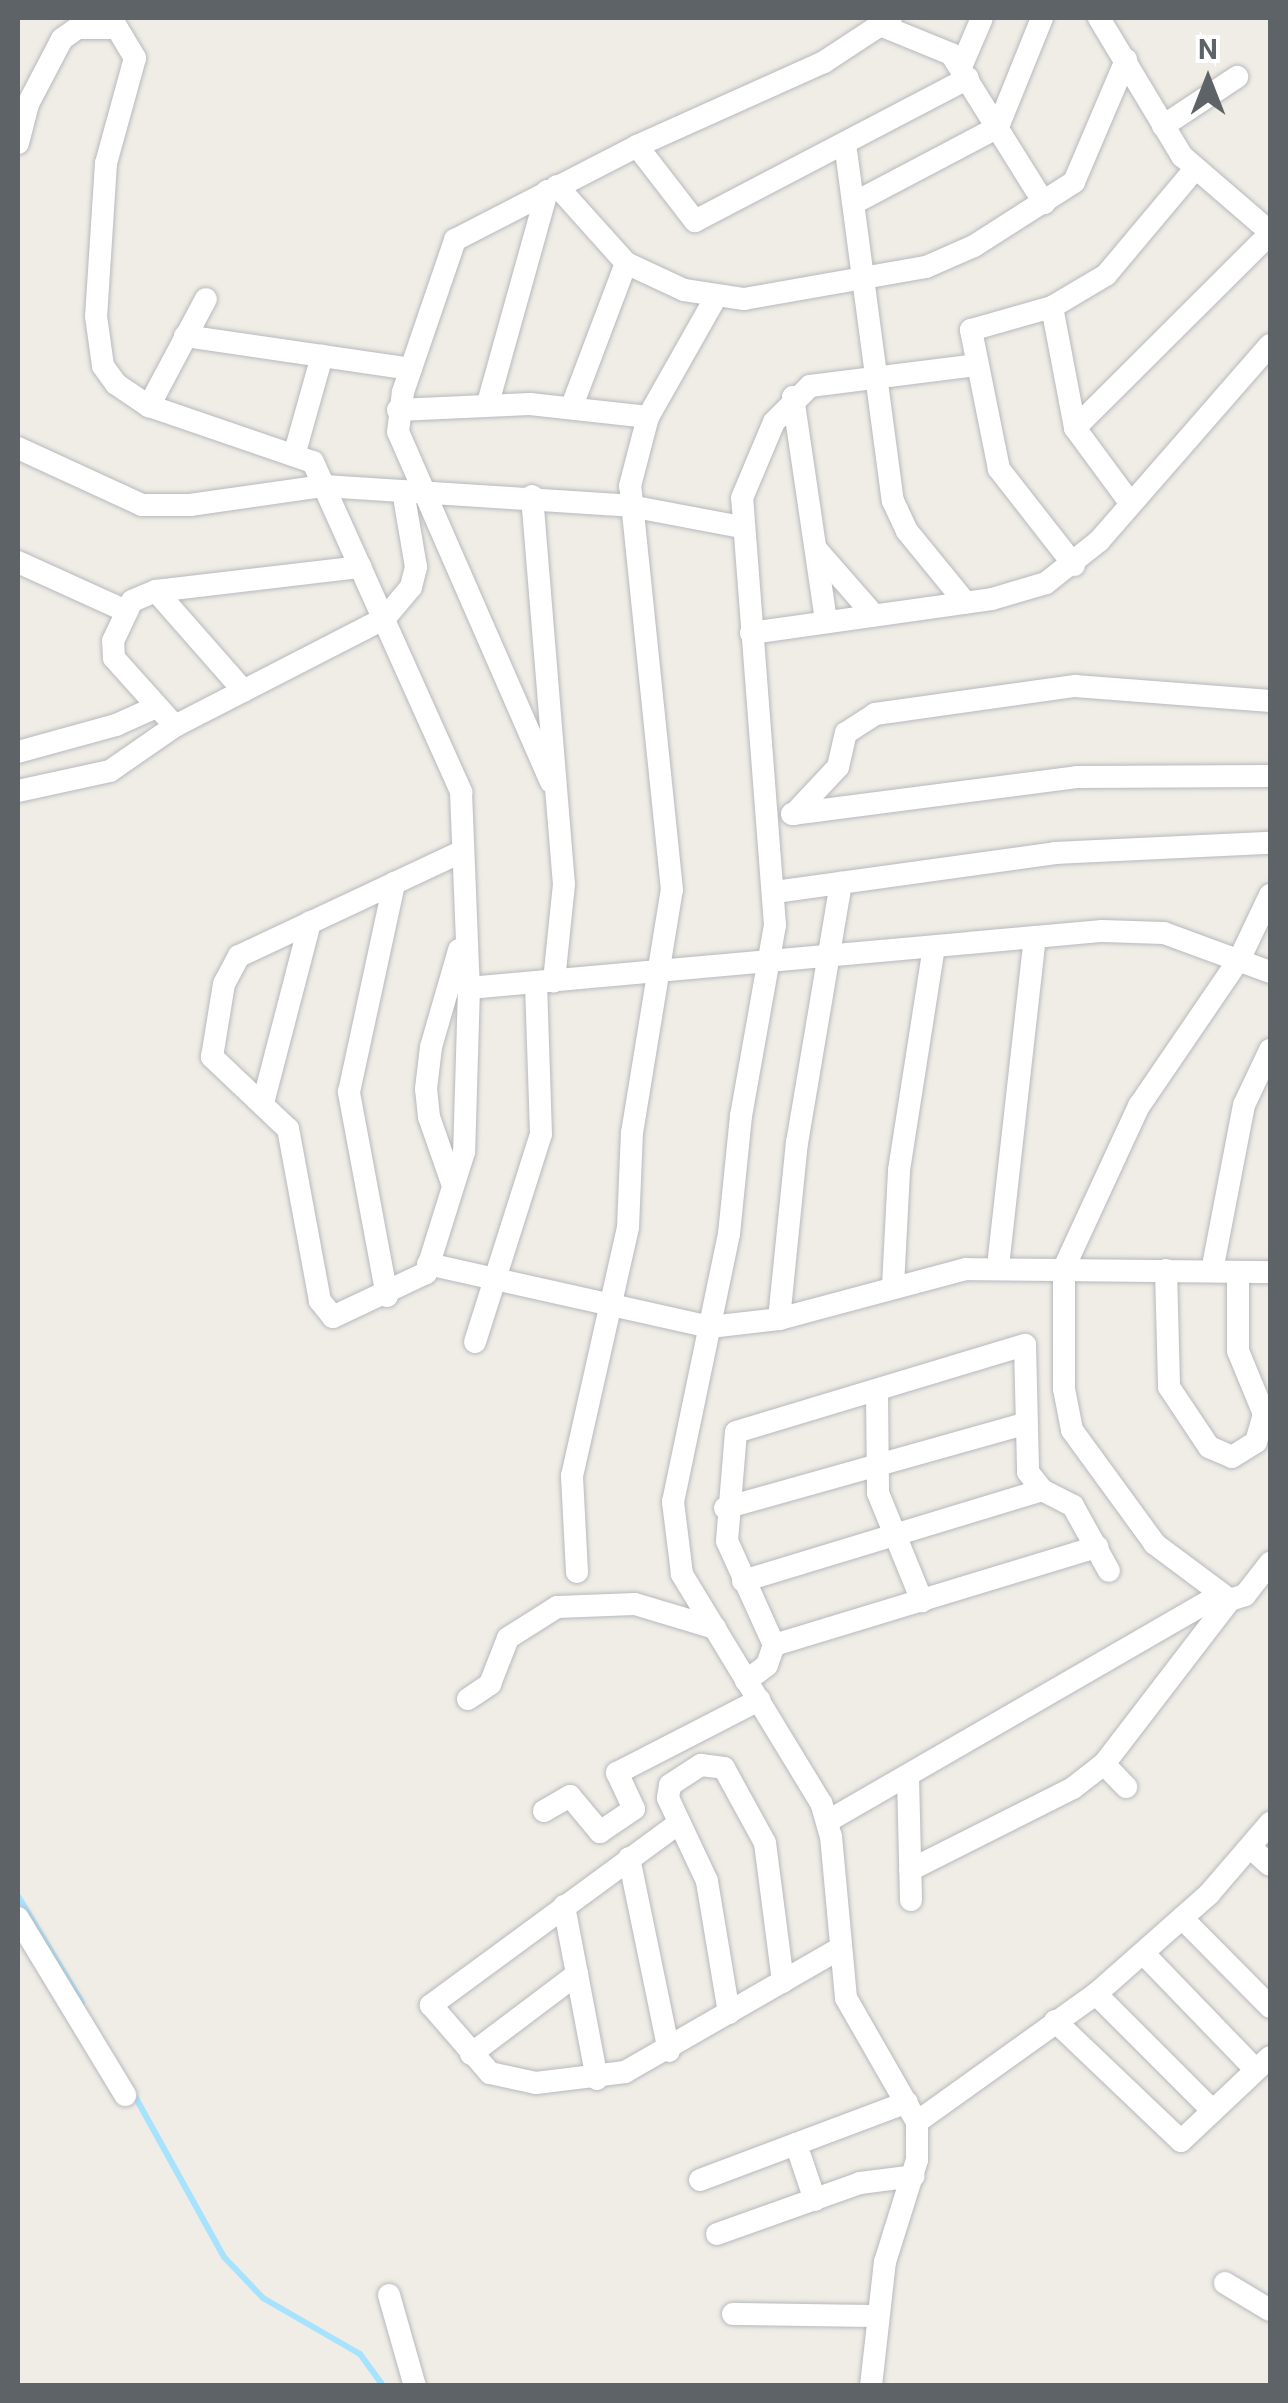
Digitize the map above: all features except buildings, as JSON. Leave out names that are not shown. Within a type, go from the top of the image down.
[{"type":"street","points":[[637,146],[695,221],[845,143],[965,72],[982,18]]},
{"type":"street","points":[[854,203],[998,127],[1042,18]]},
{"type":"street","points":[[1075,428],[1270,233],[1194,170],[1099,18]]},
{"type":"street","points":[[551,782],[414,491],[398,432],[398,410],[410,369],[455,240],[637,146],[824,62],[888,22],[940,46],[965,72],[1044,203]]},
{"type":"street","points":[[18,143],[28,104],[62,39],[78,28],[117,28],[135,58],[106,164],[97,348],[116,384],[149,406],[295,452],[313,462],[457,778],[462,851],[465,927],[461,995],[468,1106],[452,1183],[426,1273],[388,1296],[332,1317],[320,1301],[288,1129],[212,1056],[216,1012],[240,956],[462,851]]},
{"type":"street","points":[[552,188],[626,263],[658,281],[716,297],[863,279],[950,258],[1044,203],[1086,164],[1126,60]]},
{"type":"street","points":[[1163,126],[1236,77]]},
{"type":"street","points":[[845,143],[898,515],[965,602]]},
{"type":"street","points":[[1074,565],[999,468],[971,330],[1052,306],[1126,256],[1194,170]]},
{"type":"street","points":[[488,403],[552,188]]},
{"type":"street","points":[[572,406],[626,263]]},
{"type":"street","points":[[577,1572],[572,1476],[628,1227],[632,1134],[672,890],[630,506],[632,464],[648,417],[716,297]]},
{"type":"street","points":[[149,406],[206,299]]},
{"type":"street","points":[[1052,306],[1075,428],[1131,504]]},
{"type":"street","points":[[185,336],[410,369]]},
{"type":"street","points":[[751,633],[1014,594],[1074,565],[1270,345]]},
{"type":"street","points":[[295,452],[322,356]]},
{"type":"street","points":[[872,2386],[888,2251],[914,2176],[912,2112],[851,2012],[839,1950],[828,1821],[682,1574],[673,1502],[710,1326],[770,957],[775,892],[741,526],[749,475],[793,397],[810,386],[875,374],[976,365]]},
{"type":"street","points":[[793,397],[826,621]]},
{"type":"street","points":[[398,410],[488,403],[572,406],[648,417]]},
{"type":"street","points":[[18,448],[142,505],[190,505],[324,486],[532,496],[630,506],[741,526]]},
{"type":"street","points":[[18,791],[110,771],[175,726],[385,618],[411,587],[416,567],[414,491]]},
{"type":"street","points":[[475,1342],[541,1134],[545,982],[564,884],[551,782],[532,496]]},
{"type":"street","points":[[815,548],[872,614]]},
{"type":"street","points":[[18,562],[124,610]]},
{"type":"street","points":[[175,726],[114,658],[124,610],[156,591],[362,567]]},
{"type":"street","points":[[156,591],[244,691]]},
{"type":"street","points":[[794,814],[838,767],[846,734],[875,714],[1074,686],[1270,701]]},
{"type":"street","points":[[18,752],[116,725],[156,706]]},
{"type":"street","points":[[768,817],[1077,777],[1270,776]]},
{"type":"street","points":[[775,892],[1056,853],[1270,844]]},
{"type":"street","points":[[388,1296],[349,1092],[394,883]]},
{"type":"street","points":[[779,1318],[805,1088],[842,883]]},
{"type":"street","points":[[1225,1597],[1155,1544],[1072,1430],[1064,1389],[1064,1268],[1139,1106],[1240,958],[1270,894]]},
{"type":"street","points":[[263,1103],[310,922]]},
{"type":"street","points":[[461,995],[770,957],[1139,931],[1240,958],[1270,972]]},
{"type":"street","points":[[998,1266],[1035,938]]},
{"type":"street","points":[[893,1286],[899,1170],[934,947]]},
{"type":"street","points":[[452,1183],[429,1118],[426,1089],[461,995]]},
{"type":"street","points":[[1212,1271],[1244,1105],[1270,1050]]},
{"type":"street","points":[[428,1264],[494,1284],[710,1326],[779,1318],[893,1286],[998,1266],[1270,1272]]},
{"type":"street","points":[[1166,1270],[1169,1387],[1209,1447],[1232,1457],[1256,1442],[1264,1414],[1238,1351],[1238,1272]]},
{"type":"street","points":[[544,1811],[570,1796],[600,1832],[634,1808],[617,1773],[752,1690],[767,1666],[774,1645],[727,1542],[725,1508],[736,1432],[1025,1345],[1028,1472],[1042,1490],[1072,1506],[1110,1571]]},
{"type":"street","points":[[877,1392],[877,1466],[892,1538],[922,1601]]},
{"type":"street","points":[[725,1508],[1024,1424]]},
{"type":"street","points":[[742,1581],[1042,1490]]},
{"type":"street","points":[[774,1645],[1097,1547]]},
{"type":"street","points":[[828,1821],[1225,1597],[1245,1595],[1270,1563]]},
{"type":"street","points":[[910,1870],[1072,1788],[1104,1764],[1225,1597]]},
{"type":"street","points":[[468,1699],[490,1684],[508,1638],[538,1614],[558,1607],[635,1604],[715,1628]]},
{"type":"street","points":[[728,2013],[707,1881],[668,1798],[670,1784],[716,1763],[766,1844],[784,1982]]},
{"type":"street","points":[[1104,1764],[1126,1787]]},
{"type":"street","points":[[908,1776],[911,1900]]},
{"type":"street","points":[[679,1823],[430,2005],[471,2054],[499,2079],[515,2083],[597,2079],[669,2051],[839,1950]]},
{"type":"street","points":[[700,2180],[796,2144],[912,2112],[1096,1994],[1182,1918],[1251,1848],[1270,1823]]},
{"type":"street","points":[[1251,1848],[1270,1865]]},
{"type":"street","points":[[629,1858],[669,2051]]},
{"type":"street","points":[[564,1906],[597,2079]]},
{"type":"street","points":[[18,1918],[125,2095]]},
{"type":"street","points":[[1182,1918],[1270,2007]]},
{"type":"street","points":[[1055,2021],[1181,2141],[1264,2064],[1144,1954]]},
{"type":"street","points":[[471,2054],[577,1974]]},
{"type":"street","points":[[1096,1994],[1213,2111]]},
{"type":"street","points":[[796,2144],[815,2200]]},
{"type":"street","points":[[716,2234],[878,2178],[914,2176]]},
{"type":"street","points":[[1226,2282],[1270,2310]]},
{"type":"street","points":[[389,2295],[415,2386]]},
{"type":"street","points":[[733,2314],[878,2316]]},
{"type":"waterway","points":[[18,1896],[82,2002]]},
{"type":"waterway","points":[[132,2091],[224,2257],[263,2298],[360,2354],[383,2386]]}]
